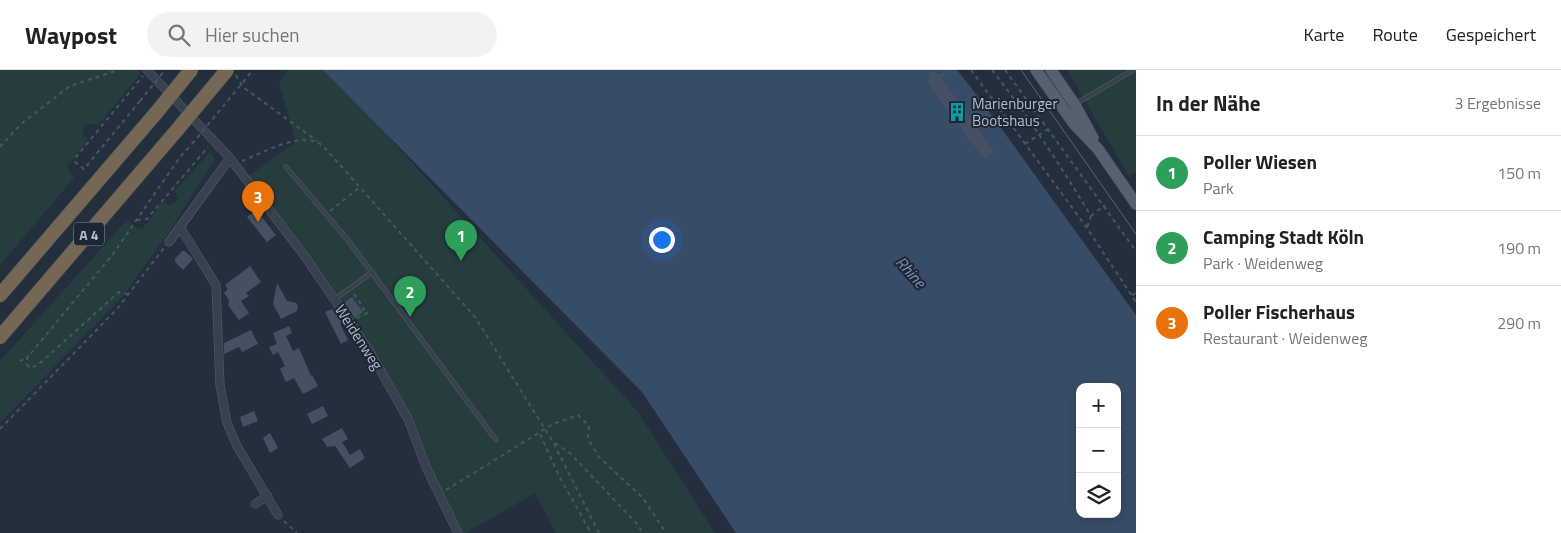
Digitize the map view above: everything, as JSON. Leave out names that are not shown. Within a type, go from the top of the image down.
[{"type":"highway","name":"A 4","points":[[0,295],[191,70]]},
{"type":"highway","name":"A 4","points":[[0,337],[227,70]]},
{"type":"main road","points":[[1036,70],[1074,124],[1098,149]]},
{"type":"main road","points":[[1051,70],[1075,105],[1098,149],[1136,204]]},
{"type":"street","name":"Weidenweg","points":[[147,70],[232,161],[306,258],[388,381],[408,419],[426,467],[458,533]]},
{"type":"street","points":[[169,242],[232,161]]},
{"type":"street","points":[[180,227],[214,279],[220,384],[227,423],[237,446],[278,515]]},
{"type":"street","points":[[255,504],[268,496]]},
{"type":"lane","points":[[1075,105],[1133,70]]},
{"type":"lane","points":[[286,167],[372,272],[496,440]]},
{"type":"lane","points":[[334,300],[372,272]]},
{"type":"path","points":[[0,147],[21,124],[70,86],[118,70]]},
{"type":"path","points":[[147,70],[75,162],[84,169],[165,70]]},
{"type":"path","points":[[233,70],[243,87],[319,142],[476,317],[553,442],[599,533]]},
{"type":"path","points":[[128,294],[119,292],[34,367],[27,365],[26,361],[29,356],[113,254],[180,157],[253,70]]},
{"type":"path","points":[[941,76],[949,70]]},
{"type":"path","points":[[970,70],[1086,228],[1136,302]]},
{"type":"path","points":[[992,70],[1039,135],[1091,216]]},
{"type":"path","points":[[1005,70],[1136,251]]},
{"type":"path","points":[[1025,144],[1049,129]]},
{"type":"path","points":[[136,220],[147,220],[214,140]]},
{"type":"path","points":[[232,161],[295,140],[319,142]]},
{"type":"path","points":[[326,214],[360,187]]},
{"type":"path","points":[[1086,228],[1091,216],[1104,205]]},
{"type":"path","points":[[0,429],[128,294],[169,242]]},
{"type":"path","points":[[349,288],[367,313],[358,320],[356,317]]},
{"type":"path","points":[[1132,296],[1136,293]]},
{"type":"path","points":[[20,361],[29,356]]},
{"type":"path","points":[[439,493],[563,420],[578,415],[589,426],[588,439],[599,457],[643,498],[666,533]]},
{"type":"path","points":[[540,434],[559,476],[591,533]]},
{"type":"path","points":[[553,442],[571,454],[638,525],[643,533]]},
{"type":"path","points":[[278,515],[297,533]]},
{"type":"green space","points":[[0,70],[138,70],[141,73],[98,126],[92,123],[84,126],[82,132],[88,140],[67,167],[74,178],[0,265]]},
{"type":"green space","points":[[287,70],[328,70],[638,412],[715,533],[556,533],[535,493],[466,533],[461,533],[427,462],[408,411],[385,371],[310,257],[248,176],[296,142],[279,83]]},
{"type":"green space","points":[[1067,70],[1136,70],[1136,172],[1129,176]]},
{"type":"green space","points":[[210,152],[215,159],[169,232],[123,296],[0,423],[0,361],[127,220],[138,229],[142,229],[163,202],[168,205],[175,203],[178,198],[175,191]]},
{"type":"water","name":"Rhine","points":[[323,70],[957,70],[1136,315],[1136,533],[736,533],[642,392]]},
{"type":"building","name":"Marienburger Bootshaus","points":[[930,71],[939,74],[994,152],[984,159],[928,83]]},
{"type":"building","points":[[256,210],[276,235],[267,242],[247,217]]},
{"type":"building","points":[[182,251],[185,251],[193,259],[183,270],[175,262],[175,259]]},
{"type":"building","points":[[250,266],[261,282],[246,293],[249,296],[241,301],[249,313],[239,320],[228,305],[229,300],[224,293],[228,289],[225,285]]},
{"type":"building","points":[[277,283],[287,301],[296,303],[298,306],[297,311],[281,319],[273,304]]},
{"type":"building","points":[[352,297],[363,312],[355,318],[344,303]]},
{"type":"building","points":[[332,309],[343,322],[340,324],[348,340],[341,344],[325,312]]},
{"type":"building","points":[[289,326],[292,333],[286,336],[293,351],[299,348],[311,376],[318,386],[303,394],[294,378],[286,382],[280,369],[285,366],[278,352],[273,355],[269,347],[277,344],[273,333]]},
{"type":"building","points":[[251,330],[258,344],[242,352],[239,347],[224,354],[224,343]]},
{"type":"building","points":[[323,406],[328,416],[312,424],[307,414]]},
{"type":"building","points":[[254,411],[258,421],[243,427],[240,417]]},
{"type":"building","points":[[342,428],[348,439],[342,442],[350,455],[360,449],[365,458],[350,468],[335,446],[327,447],[322,439]]},
{"type":"building","points":[[270,433],[278,448],[270,453],[263,438]]},
{"type":"tram line","points":[[1021,70],[1136,234]]},
{"type":"place","name":"Marienburger Bootshaus","points":[[957,112]]},
{"type":"place","name":"Poller Fischerhaus","points":[[258,222]]},
{"type":"place","name":"Poller Wiesen","points":[[461,261]]},
{"type":"place","name":"Camping Stadt Köln","points":[[410,317]]}]
